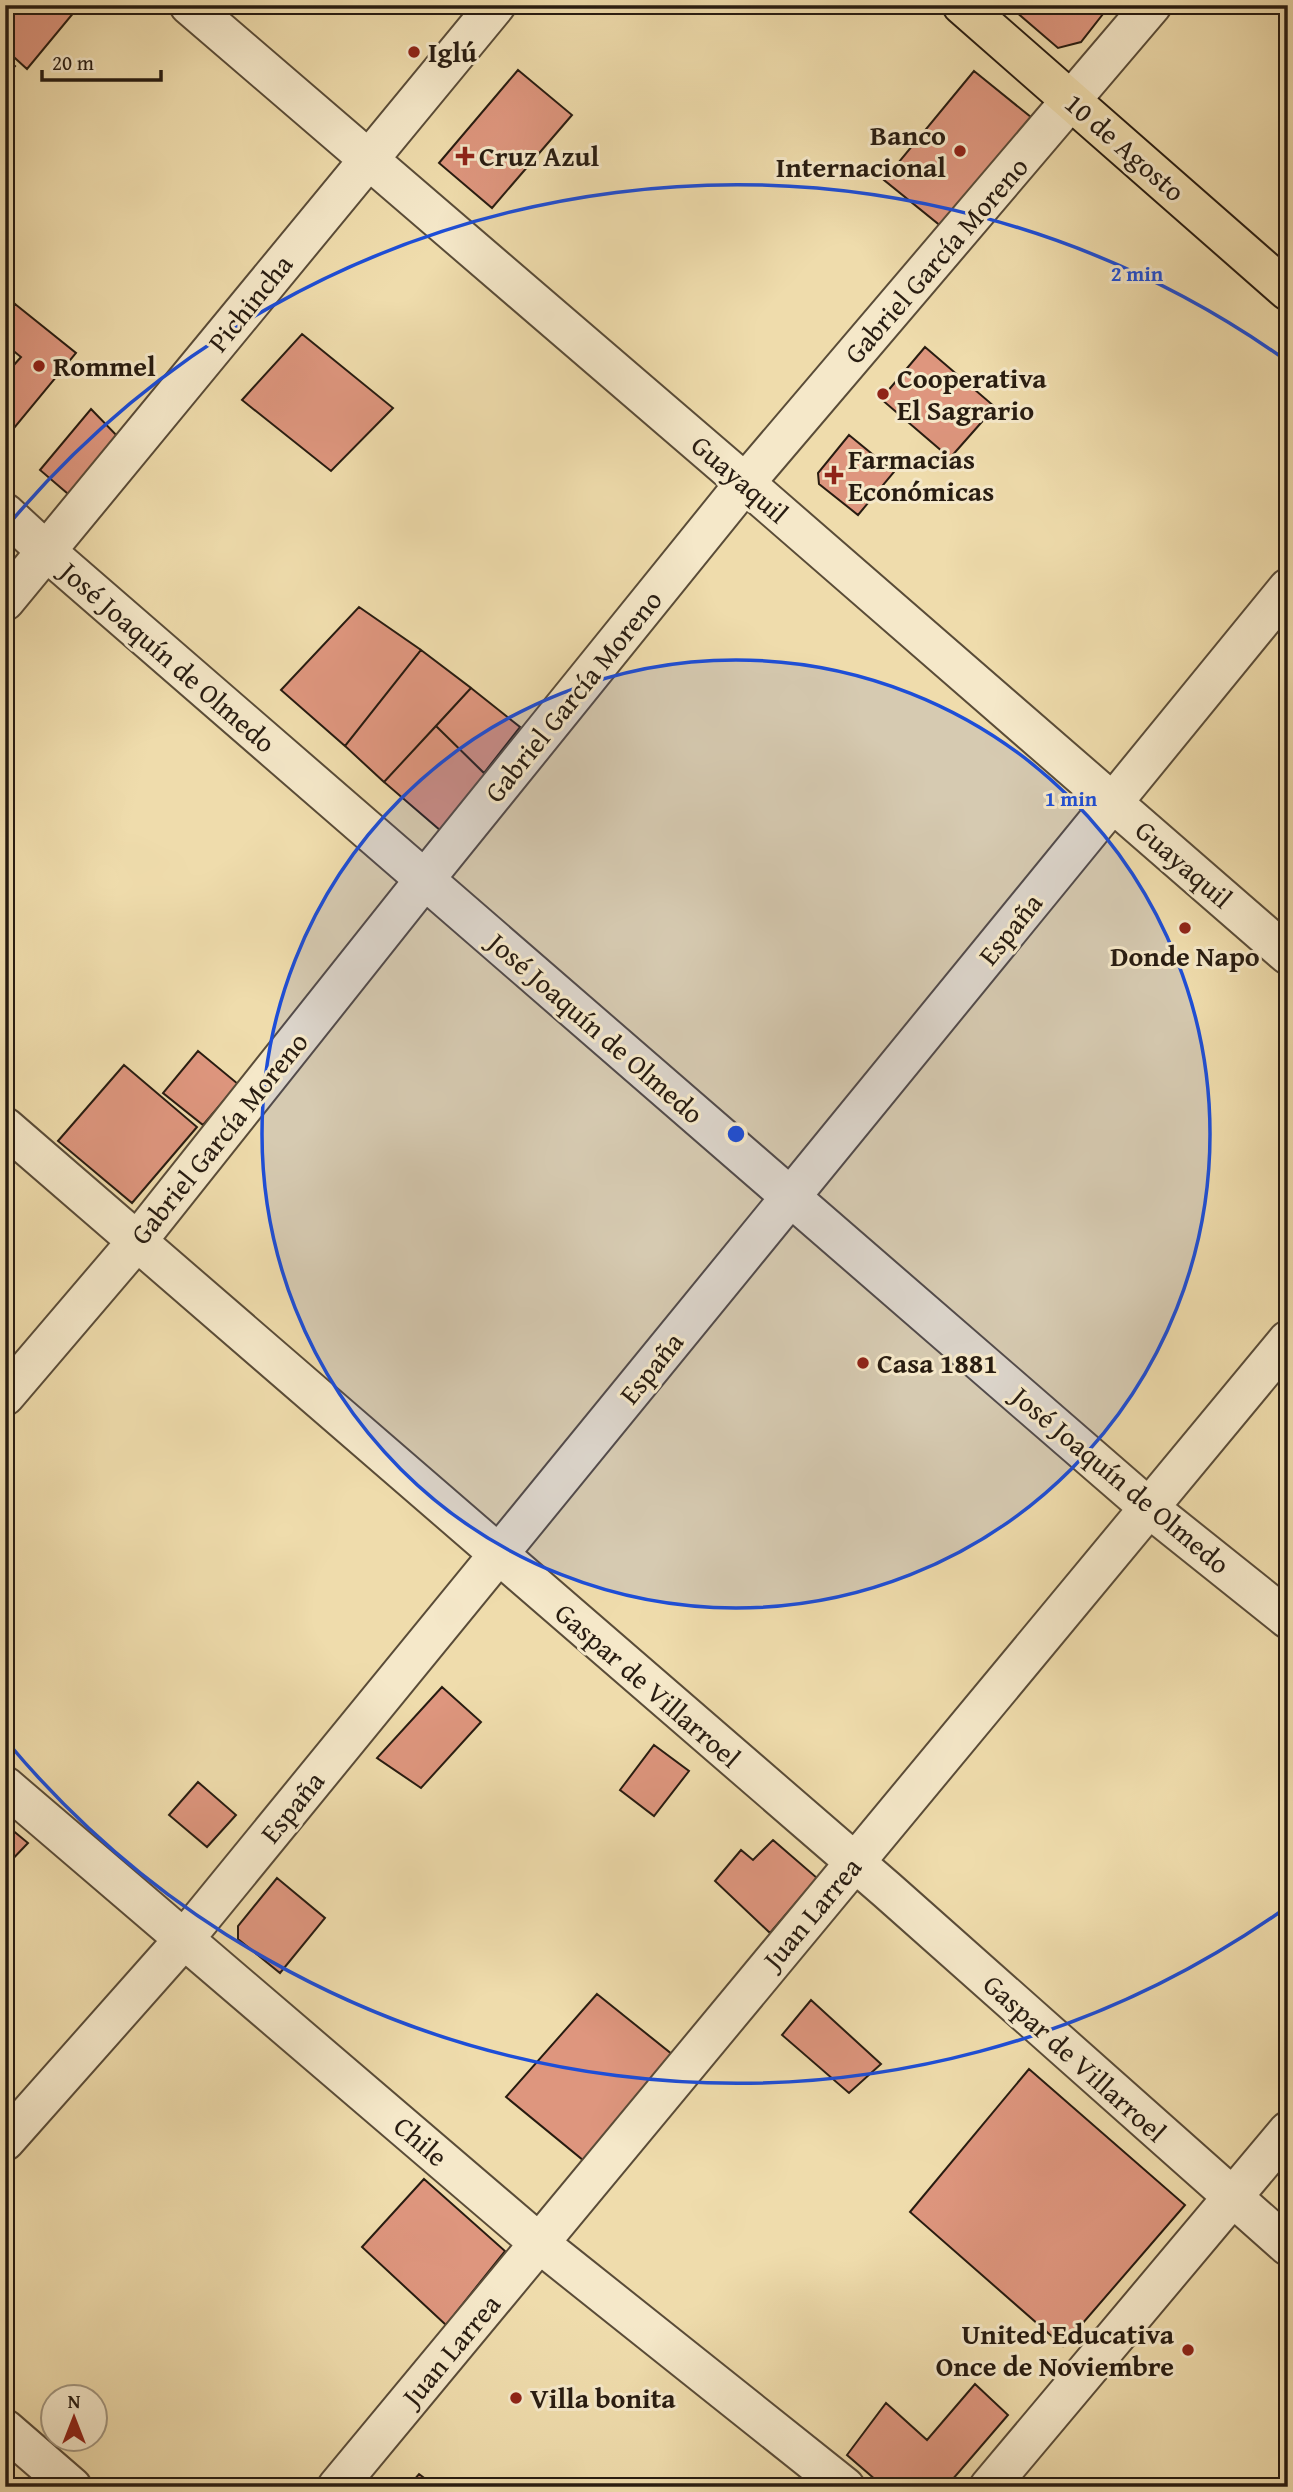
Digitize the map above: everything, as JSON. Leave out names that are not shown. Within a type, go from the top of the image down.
[{"type":"main road","name":"10 de Agosto","points":[[962,5],[1288,291]]},
{"type":"street","name":"Guayaquil","points":[[190,5],[1288,955]]},
{"type":"street","name":"Pichincha","points":[[5,601],[496,5]]},
{"type":"street","name":"Gabriel García Moreno","points":[[5,1395],[138,1240],[745,483],[1152,5]]},
{"type":"street","name":"José Joaquín de Olmedo","points":[[5,513],[1149,1507],[1288,1619]]},
{"type":"street","name":"España","points":[[5,2141],[185,1938],[1288,588]]},
{"type":"street","name":"Gaspar de Villarroel","points":[[5,1127],[854,1863],[1288,2246]]},
{"type":"street","name":"Juan Larrea","points":[[337,2487],[1288,1340]]},
{"type":"street","name":"Chile","points":[[5,1786],[539,2243],[845,2487]]},
{"type":"street","points":[[989,2487],[1288,2131]]},
{"type":"street","points":[[5,2429],[72,2487]]},
{"type":"building","points":[[5,5],[80,5],[27,69],[5,49]]},
{"type":"building","points":[[1008,5],[1110,5],[1081,42],[1058,48]]},
{"type":"building","points":[[5,58],[15,66],[5,77]]},
{"type":"building","points":[[518,70],[572,115],[492,208],[439,163]]},
{"type":"building","name":"Banco Internacional","points":[[974,71],[1037,122],[947,231],[884,180]]},
{"type":"building","name":"Rommel","points":[[5,296],[15,304],[5,316]]},
{"type":"building","name":"Rommel","points":[[15,304],[76,353],[5,439],[5,375],[21,357],[5,344],[5,316]]},
{"type":"building","points":[[302,334],[393,408],[331,471],[242,400]]},
{"type":"building","points":[[925,347],[995,407],[950,458],[881,399]]},
{"type":"building","points":[[91,409],[123,442],[74,499],[40,470]]},
{"type":"building","points":[[849,435],[894,472],[858,515],[819,484],[818,473]]},
{"type":"building","points":[[359,607],[421,650],[345,746],[281,690]]},
{"type":"building","points":[[421,650],[471,688],[384,782],[345,746]]},
{"type":"building","points":[[471,688],[520,727],[484,773],[436,726]]},
{"type":"building","points":[[436,726],[492,781],[448,837],[384,782]]},
{"type":"building","points":[[198,1051],[238,1084],[203,1125],[163,1093]]},
{"type":"building","points":[[124,1065],[197,1127],[132,1203],[58,1141]]},
{"type":"building","points":[[442,1687],[481,1722],[421,1788],[377,1758]]},
{"type":"building","points":[[654,1745],[689,1771],[654,1816],[620,1790]]},
{"type":"building","points":[[198,1782],[236,1815],[207,1847],[169,1815]]},
{"type":"building","points":[[5,1824],[28,1843],[5,1867]]},
{"type":"building","points":[[773,1840],[817,1878],[770,1933],[715,1881],[741,1850],[753,1860]]},
{"type":"building","points":[[277,1878],[325,1918],[280,1973],[238,1939],[238,1926]]},
{"type":"building","points":[[597,1994],[678,2059],[589,2165],[506,2097]]},
{"type":"building","points":[[811,2000],[881,2064],[849,2093],[782,2035]]},
{"type":"building","points":[[1029,2069],[1185,2205],[1063,2346],[910,2212]]},
{"type":"building","points":[[424,2179],[505,2251],[446,2325],[362,2247]]},
{"type":"building","points":[[975,2384],[1008,2415],[946,2487],[884,2487],[847,2455],[886,2403],[927,2440]]},
{"type":"building","points":[[419,2474],[436,2487],[408,2487]]},
{"type":"place","name":"Iglú","points":[[414,52]]},
{"type":"place","name":"Banco Internacional","points":[[960,151]]},
{"type":"place","name":"Cruz Azul","points":[[465,156]]},
{"type":"place","name":"Rommel","points":[[39,366]]},
{"type":"place","name":"Cooperativa El Sagrario","points":[[883,394]]},
{"type":"place","name":"Farmacias Económicas","points":[[834,475]]},
{"type":"place","name":"Donde Napo","points":[[1185,928]]},
{"type":"place","name":"Casa 1881","points":[[863,1363]]},
{"type":"place","name":"United Educativa Once de Noviembre","points":[[1188,2350]]},
{"type":"place","name":"Villa bonita","points":[[516,2398]]}]
